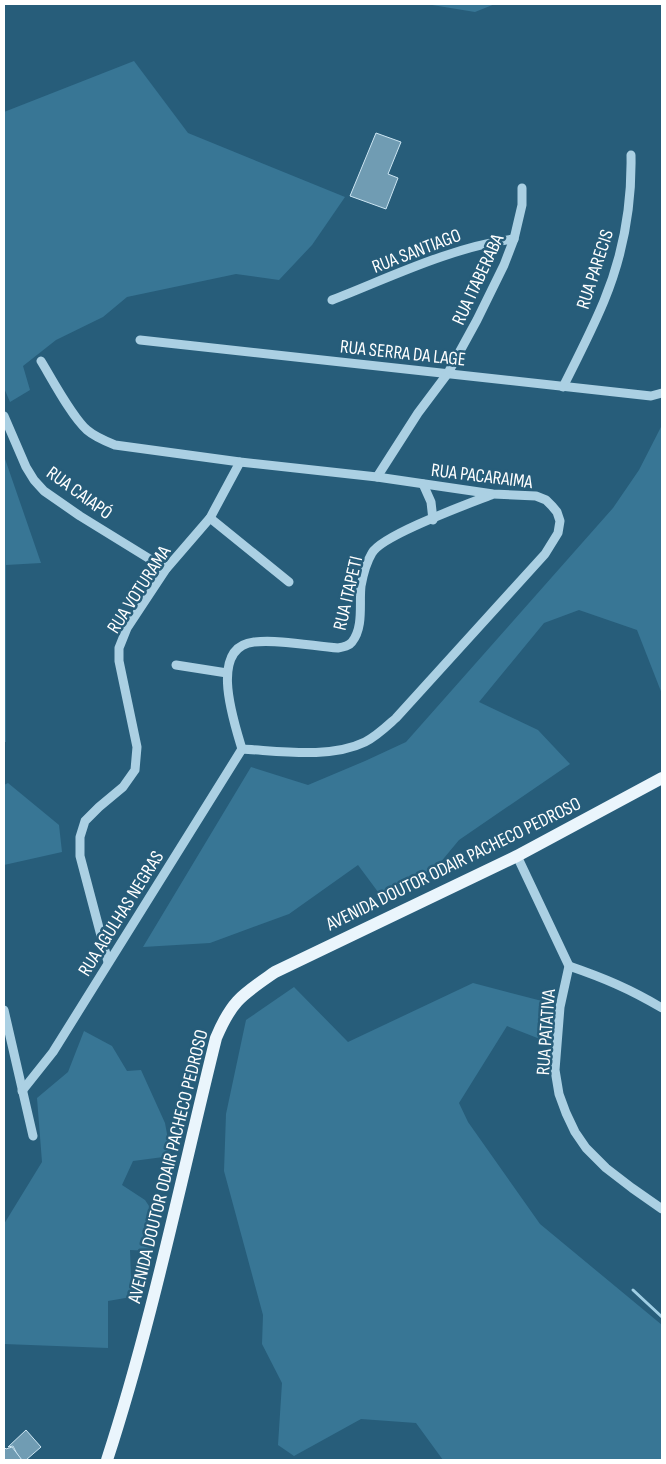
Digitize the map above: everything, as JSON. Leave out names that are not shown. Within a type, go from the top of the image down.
[{"type":"main road","name":"AVENIDA DOUTOR ODAIR PACHECO PEDROSO","points":[[107,1460],[124,1407],[145,1327],[216,1038],[231,1007],[243,994],[275,972],[517,856],[662,778]]},
{"type":"street","name":"RUA PARECIS","points":[[563,387],[604,301],[617,264],[629,208],[632,155]]},
{"type":"street","name":"RUA ITABERABA","points":[[378,476],[418,413],[448,373],[478,320],[514,239],[522,205],[522,188]]},
{"type":"street","name":"RUA SANTIAGO","points":[[332,300],[465,249],[488,242],[514,239]]},
{"type":"street","name":"RUA SERRA DA LAGE","points":[[140,340],[651,396],[662,393]]},
{"type":"street","name":"RUA PACARAIMA","points":[[41,361],[86,430],[115,445],[240,462],[378,476],[493,494],[536,496],[546,500],[557,512],[560,521],[558,533],[544,554],[396,718],[368,741],[339,750],[323,752],[242,749]]},
{"type":"street","name":"RUA CAIAPÓ","points":[[4,416],[26,467],[44,491],[80,516],[166,569]]},
{"type":"street","name":"RUA VOTURAMA","points":[[108,962],[83,870],[80,856],[80,836],[85,821],[123,787],[135,770],[138,747],[119,661],[119,648],[128,628],[166,569],[210,518],[240,462]]},
{"type":"street","points":[[423,484],[431,502],[432,520]]},
{"type":"street","name":"RUA ITAPETI","points":[[242,749],[235,726],[227,673],[230,658],[236,650],[242,645],[253,642],[338,648],[349,645],[357,632],[361,586],[368,559],[374,550],[393,536],[493,494]]},
{"type":"street","points":[[210,518],[289,582]]},
{"type":"street","points":[[176,665],[227,673]]},
{"type":"street","name":"RUA AGULHAS NEGRAS","points":[[22,1091],[53,1052],[242,749]]},
{"type":"street","name":"RUA PATATIVA","points":[[517,856],[569,966],[560,1007],[555,1070],[559,1094],[566,1114],[586,1148],[606,1168],[662,1209]]},
{"type":"street","points":[[569,966],[612,981],[662,1008]]},
{"type":"street","points":[[4,1010],[32,1136]]},
{"type":"shaded area","points":[[426,4],[495,4],[475,12]]},
{"type":"shaded area","points":[[134,61],[188,133],[345,197],[312,245],[279,280],[236,274],[127,297],[103,317],[56,340],[23,366],[30,390],[10,402],[4,388],[4,112]]},
{"type":"shaded area","points":[[662,425],[662,694],[637,630],[579,610],[544,623],[479,702],[538,730],[570,764],[459,840],[425,881],[384,900],[358,865],[289,914],[210,943],[143,947],[251,767],[308,785],[406,742],[613,508],[639,470]]},
{"type":"shaded area","points":[[4,456],[41,563],[6,565],[6,742],[4,742]]},
{"type":"shaded area","points":[[8,783],[59,825],[62,852],[4,865],[4,785]]},
{"type":"shaded area","points":[[473,983],[542,1001],[540,1039],[507,1026],[459,1103],[468,1122],[540,1224],[662,1325],[662,1460],[443,1460],[416,1423],[361,1419],[294,1456],[278,1445],[282,1383],[262,1344],[263,1315],[224,1171],[226,1114],[246,1020],[294,987],[348,1042]]},
{"type":"shaded area","points":[[84,1031],[112,1046],[127,1071],[141,1070],[165,1123],[171,1156],[133,1161],[122,1185],[145,1200],[157,1218],[153,1251],[130,1250],[131,1277],[137,1296],[108,1301],[108,1348],[4,1344],[4,1224],[42,1162],[37,1098],[68,1072]]},
{"type":"building","points":[[376,133],[401,142],[388,174],[398,178],[386,209],[350,196]]},
{"type":"building","points":[[26,1430],[41,1447],[26,1460],[22,1460],[13,1446],[8,1447]]},
{"type":"building","points":[[4,1447],[6,1449],[12,1447],[22,1460],[4,1460]]},
{"type":"waterway","points":[[633,1290],[662,1317]]}]
